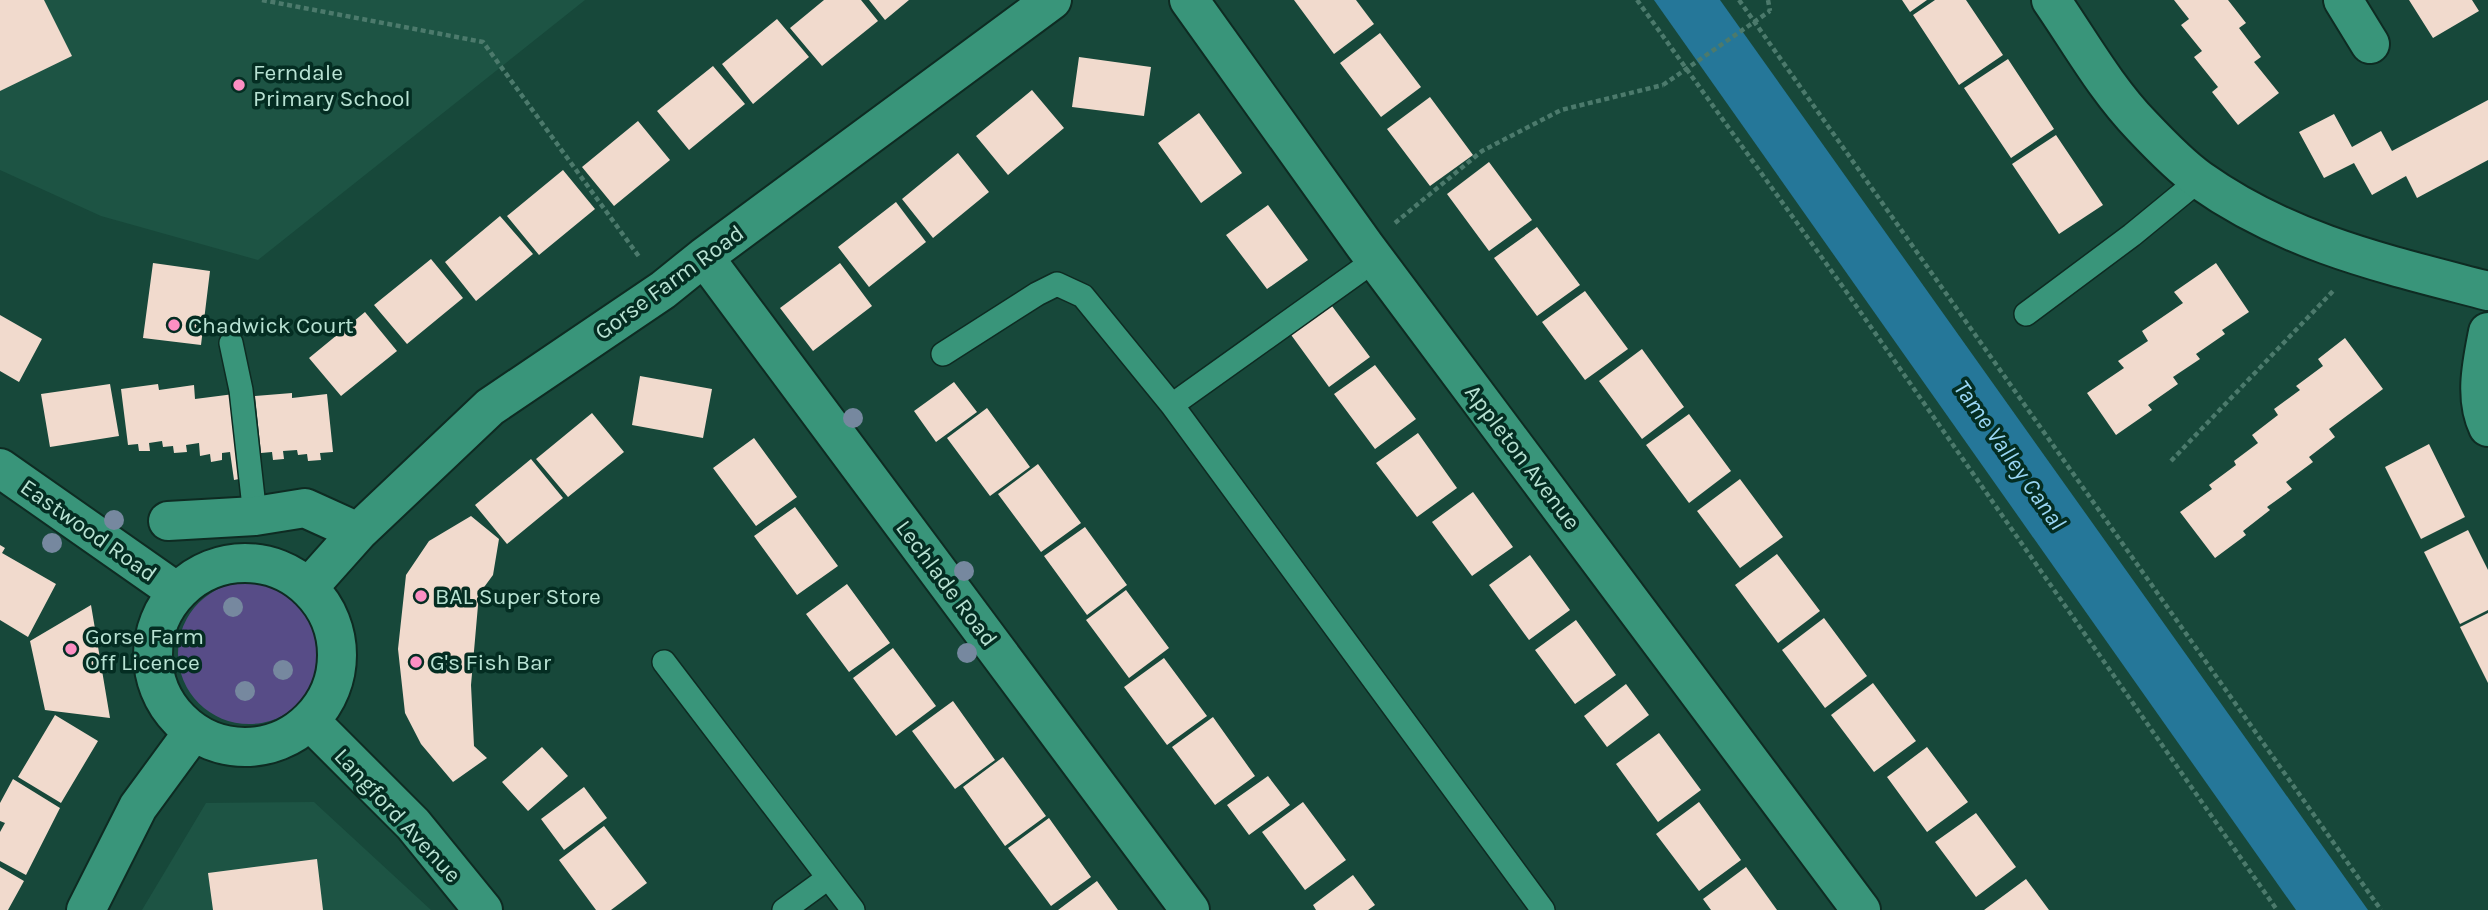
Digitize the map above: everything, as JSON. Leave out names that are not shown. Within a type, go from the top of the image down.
[{"type":"street","name":"Gorse Farm Road","points":[[309,588],[358,532],[490,407],[663,290],[1052,0]]},
{"type":"street","name":"Appleton Avenue","points":[[1189,0],[1371,253],[1861,910]]},
{"type":"street","points":[[2051,0],[2111,88],[2140,125],[2199,180],[2262,217],[2320,244],[2488,291]]},
{"type":"street","points":[[2343,0],[2370,44]]},
{"type":"street","name":"Lechlade Road","points":[[704,257],[1190,910]]},
{"type":"street","points":[[2488,332],[2480,395],[2483,417],[2488,427]]},
{"type":"street","name":"Eastwood Road","points":[[0,468],[177,593]]},
{"type":"street","points":[[168,521],[256,516],[305,508],[358,532]]},
{"type":"street","points":[[242,563],[266,565],[289,574],[309,588],[327,612],[337,639],[337,669],[331,688],[328,697],[310,722],[274,743],[232,747],[193,732],[170,710],[156,681],[153,650],[160,619],[177,593],[195,577],[217,567],[242,563]]},
{"type":"street","name":"Langford Avenue","points":[[310,722],[413,824],[483,910]]},
{"type":"street","points":[[86,910],[138,807],[193,732]]},
{"type":"lane","points":[[2026,314],[2132,235],[2199,180]]},
{"type":"lane","points":[[1172,405],[1371,253]]},
{"type":"lane","points":[[943,354],[1057,284],[1083,296],[1172,405],[1543,910]]},
{"type":"lane","points":[[232,343],[241,390],[256,516]]},
{"type":"lane","points":[[664,662],[853,910]]},
{"type":"lane","points":[[783,910],[828,878]]},
{"type":"path","points":[[262,0],[483,42],[663,290]]},
{"type":"path","points":[[1637,0],[1843,287],[2277,910]]},
{"type":"path","points":[[1738,0],[2381,910]]},
{"type":"path","points":[[1371,253],[1482,151],[1561,110],[1664,85],[1770,11],[1768,0]]},
{"type":"path","points":[[2171,461],[2365,258]]},
{"type":"shaded area","name":"Ferndale Primary School","points":[[0,0],[585,0],[258,260],[101,216],[0,170]]},
{"type":"shaded area","points":[[249,582],[276,587],[299,603],[315,626],[320,653],[315,680],[299,703],[276,719],[249,724],[222,719],[199,703],[183,680],[178,653],[183,626],[199,603],[222,587]]},
{"type":"shaded area","points":[[314,802],[431,910],[142,910],[206,803]]},
{"type":"water","name":"Tame Valley Canal","points":[[1654,0],[1720,0],[2368,910],[2296,910]]},
{"type":"building","points":[[0,0],[44,0],[72,56],[0,91]]},
{"type":"building","points":[[824,0],[861,0],[878,21],[822,66],[790,28]]},
{"type":"building","points":[[869,0],[909,0],[885,20]]},
{"type":"building","points":[[1294,0],[1356,0],[1374,24],[1334,54]]},
{"type":"building","points":[[1902,0],[1927,0],[1910,12]]},
{"type":"building","points":[[1935,0],[1966,0],[2003,55],[1959,85],[1913,15]]},
{"type":"building","points":[[2174,0],[2228,0],[2246,23],[2239,28],[2261,57],[2254,62],[2279,93],[2238,125],[2212,92],[2218,87],[2194,57],[2202,51],[2181,25],[2189,19]]},
{"type":"building","points":[[2409,0],[2472,0],[2479,11],[2433,38]]},
{"type":"building","points":[[777,19],[809,57],[753,104],[722,64]]},
{"type":"building","points":[[1380,33],[1421,87],[1381,117],[1340,63]]},
{"type":"building","points":[[1079,57],[1151,67],[1144,116],[1072,107]]},
{"type":"building","points":[[2008,59],[2054,129],[2011,158],[1964,88]]},
{"type":"building","points":[[713,66],[745,104],[689,150],[657,111]]},
{"type":"building","points":[[1032,90],[1064,128],[1008,175],[976,136]]},
{"type":"building","points":[[1430,97],[1473,155],[1430,186],[1387,129]]},
{"type":"building","points":[[2488,100],[2488,160],[2417,198],[2406,176],[2372,195],[2354,163],[2324,178],[2299,132],[2334,114],[2352,147],[2381,131],[2392,151]]},
{"type":"building","points":[[1199,113],[1242,173],[1201,203],[1158,143]]},
{"type":"building","points":[[638,121],[670,160],[614,206],[582,167]]},
{"type":"building","points":[[2056,135],[2103,205],[2059,234],[2012,164]]},
{"type":"building","points":[[958,153],[989,192],[933,238],[902,199]]},
{"type":"building","points":[[1489,162],[1532,220],[1489,251],[1447,194]]},
{"type":"building","points":[[563,170],[595,209],[539,255],[507,216]]},
{"type":"building","points":[[896,202],[926,242],[869,287],[838,247]]},
{"type":"building","points":[[1268,205],[1308,260],[1267,289],[1226,235]]},
{"type":"building","points":[[500,216],[533,254],[476,301],[445,262]]},
{"type":"building","points":[[1537,227],[1580,285],[1537,316],[1494,258]]},
{"type":"building","points":[[431,259],[463,298],[407,344],[374,305]]},
{"type":"building","points":[[153,263],[210,271],[201,345],[143,338]]},
{"type":"building","points":[[840,263],[872,306],[813,351],[780,308]]},
{"type":"building","points":[[2216,263],[2249,312],[2222,330],[2225,334],[2196,354],[2200,359],[2173,377],[2178,384],[2148,405],[2152,410],[2116,435],[2087,393],[2124,368],[2118,361],[2148,341],[2142,331],[2183,303],[2174,292]]},
{"type":"building","points":[[1585,291],[1628,349],[1585,380],[1542,322]]},
{"type":"building","points":[[1329,302],[1370,357],[1329,387],[1289,332]]},
{"type":"building","points":[[365,312],[397,351],[341,396],[309,358]]},
{"type":"building","points":[[0,315],[42,339],[19,382],[0,371]]},
{"type":"building","points":[[2345,338],[2383,389],[2329,429],[2335,437],[2309,457],[2313,462],[2286,482],[2292,489],[2267,507],[2270,510],[2243,531],[2246,535],[2215,558],[2180,512],[2212,489],[2209,485],[2236,465],[2234,461],[2258,443],[2252,435],[2278,415],[2274,409],[2300,390],[2296,386],[2323,366],[2318,359]]},
{"type":"building","points":[[1642,349],[1684,407],[1642,439],[1599,381]]},
{"type":"building","points":[[1375,365],[1416,419],[1375,449],[1334,394]]},
{"type":"building","points":[[640,376],[712,389],[703,438],[632,425]]},
{"type":"building","points":[[954,382],[977,412],[936,442],[914,411]]},
{"type":"building","points":[[110,384],[119,436],[50,447],[41,394]]},
{"type":"building","points":[[158,384],[159,390],[194,385],[195,399],[234,394],[244,478],[234,480],[230,452],[222,453],[222,460],[211,462],[210,454],[200,456],[199,443],[186,445],[187,452],[174,453],[173,446],[163,447],[162,441],[149,443],[150,451],[139,451],[138,444],[128,445],[121,389]]},
{"type":"building","points":[[292,393],[292,398],[327,394],[333,452],[320,453],[321,460],[308,461],[307,454],[298,455],[297,450],[283,451],[284,459],[273,460],[272,452],[261,453],[255,396]]},
{"type":"building","points":[[987,408],[1030,467],[990,496],[947,438]]},
{"type":"building","points":[[592,413],[624,452],[568,497],[536,459]]},
{"type":"building","points":[[1689,414],[1731,471],[1689,503],[1646,445]]},
{"type":"building","points":[[1418,433],[1457,488],[1417,517],[1376,463]]},
{"type":"building","points":[[754,438],[797,497],[756,526],[713,468]]},
{"type":"building","points":[[2429,444],[2465,517],[2421,539],[2385,467]]},
{"type":"building","points":[[531,459],[563,498],[507,544],[475,505]]},
{"type":"building","points":[[1038,464],[1081,523],[1041,552],[998,494]]},
{"type":"building","points":[[1740,479],[1783,537],[1740,568],[1697,511]]},
{"type":"building","points":[[1473,492],[1513,547],[1472,576],[1432,522]]},
{"type":"building","points":[[795,507],[838,566],[797,595],[754,536]]},
{"type":"building","points":[[471,516],[499,539],[493,575],[479,594],[471,685],[474,746],[487,758],[453,782],[421,744],[405,713],[398,649],[406,575],[429,541]]},
{"type":"building","points":[[1085,527],[1127,585],[1087,615],[1044,556]]},
{"type":"building","points":[[2468,530],[2488,570],[2488,610],[2460,624],[2424,552]]},
{"type":"building","points":[[0,545],[5,548],[2,553],[56,584],[28,637],[0,620]]},
{"type":"building","points":[[1777,554],[1820,611],[1778,643],[1735,585]]},
{"type":"building","points":[[1530,555],[1570,610],[1529,640],[1489,585]]},
{"type":"building","points":[[847,584],[890,643],[849,672],[806,614]]},
{"type":"building","points":[[1126,590],[1169,648],[1129,678],[1086,620]]},
{"type":"building","points":[[91,605],[110,718],[45,710],[30,641]]},
{"type":"building","points":[[2488,613],[2488,683],[2460,627]]},
{"type":"building","points":[[1824,618],[1867,676],[1825,708],[1782,650]]},
{"type":"building","points":[[1576,620],[1616,675],[1575,704],[1535,650]]},
{"type":"building","points":[[893,648],[936,706],[896,736],[853,678]]},
{"type":"building","points":[[1164,658],[1207,716],[1167,745],[1124,687]]},
{"type":"building","points":[[1873,683],[1916,741],[1874,772],[1831,715]]},
{"type":"building","points":[[1626,684],[1649,715],[1607,747],[1584,716]]},
{"type":"building","points":[[953,701],[995,760],[955,789],[912,731]]},
{"type":"building","points":[[55,715],[98,741],[61,803],[18,777]]},
{"type":"building","points":[[1213,717],[1255,776],[1215,805],[1172,747]]},
{"type":"building","points":[[1659,733],[1701,790],[1658,822],[1616,764]]},
{"type":"building","points":[[542,747],[568,776],[528,811],[502,782]]},
{"type":"building","points":[[1927,747],[1968,802],[1927,832],[1887,777]]},
{"type":"building","points":[[1003,757],[1046,816],[1005,846],[963,787]]},
{"type":"building","points":[[1268,776],[1290,805],[1249,835],[1227,805]]},
{"type":"building","points":[[13,779],[60,808],[26,875],[0,861],[0,832],[5,823],[0,821],[0,803]]},
{"type":"building","points":[[584,787],[607,818],[564,850],[541,819]]},
{"type":"building","points":[[1303,802],[1346,860],[1305,890],[1262,832]]},
{"type":"building","points":[[1699,802],[1741,860],[1699,891],[1656,834]]},
{"type":"building","points":[[1976,813],[2016,867],[1976,897],[1935,842]]},
{"type":"building","points":[[1049,818],[1091,877],[1051,906],[1008,848]]},
{"type":"building","points":[[604,826],[647,883],[611,910],[596,910],[559,860]]},
{"type":"building","points":[[317,859],[323,910],[213,910],[208,873]]},
{"type":"building","points":[[0,867],[24,881],[8,910],[0,910]]},
{"type":"building","points":[[1746,867],[1777,910],[1711,910],[1703,899]]},
{"type":"building","points":[[1353,875],[1375,905],[1368,910],[1316,910],[1313,905]]},
{"type":"building","points":[[2026,879],[2049,910],[1984,910]]},
{"type":"building","points":[[1097,881],[1118,910],[1058,910]]},
{"type":"place","name":"Ferndale Primary School","points":[[239,85]]},
{"type":"place","name":"Chadwick Court","points":[[174,325]]},
{"type":"place","name":"BAL Super Store","points":[[421,596]]},
{"type":"place","name":"Gorse Farm Off Licence","points":[[71,649]]},
{"type":"place","name":"G's Fish Bar","points":[[416,662]]}]
